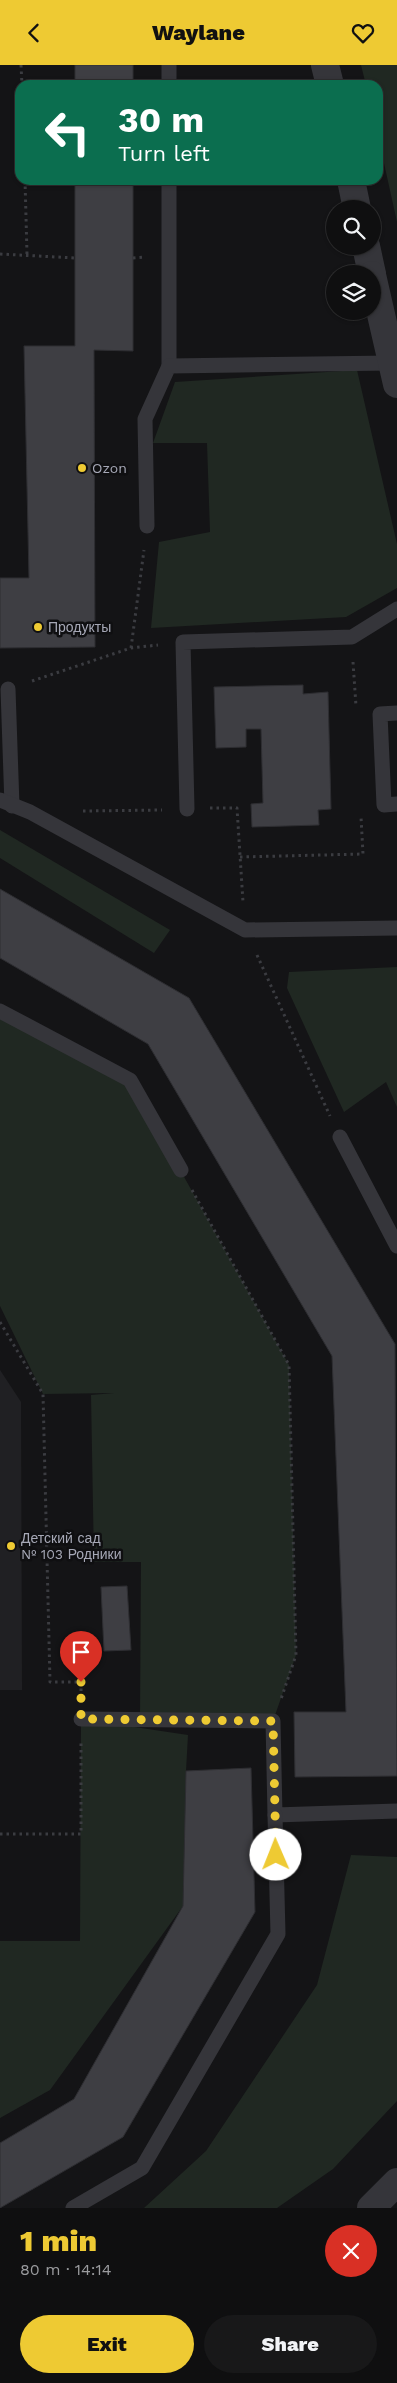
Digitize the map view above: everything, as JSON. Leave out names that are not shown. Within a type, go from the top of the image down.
[{"type":"street","points":[[325,65],[329,80]]},
{"type":"street","points":[[352,185],[356,200]]},
{"type":"street","points":[[381,313],[395,373]]},
{"type":"street","points":[[371,2208],[397,2182]]},
{"type":"lane","points":[[169,65],[169,80]]},
{"type":"lane","points":[[147,526],[145,419],[169,366],[169,185]]},
{"type":"lane","points":[[169,366],[395,373]]},
{"type":"lane","points":[[188,809],[183,642],[352,637],[397,609]]},
{"type":"lane","points":[[8,689],[6,803],[30,813],[245,930],[397,928]]},
{"type":"lane","points":[[397,713],[380,713],[384,805],[397,805]]},
{"type":"lane","points":[[0,1011],[130,1079],[181,1170]]},
{"type":"lane","points":[[340,1137],[397,1246]]},
{"type":"lane","points":[[74,2208],[142,2168],[278,1935],[273,1721],[81,1719]]},
{"type":"lane","points":[[275,1815],[397,1811]]},
{"type":"path","points":[[21,65],[22,80]]},
{"type":"path","points":[[25,185],[27,255]]},
{"type":"path","points":[[0,254],[74,258]]},
{"type":"path","points":[[131,648],[147,526]]},
{"type":"path","points":[[352,637],[356,716]]},
{"type":"path","points":[[8,689],[131,648],[183,642]]},
{"type":"path","points":[[240,857],[363,855],[361,815]]},
{"type":"path","points":[[181,1170],[288,1365],[296,1655],[273,1721]]},
{"type":"path","points":[[0,1322],[43,1394],[50,1682],[81,1682],[81,1834],[0,1834]]},
{"type":"shaded area","points":[[361,65],[397,65],[397,222],[383,159],[383,80],[365,80]]},
{"type":"shaded area","points":[[357,370],[397,544],[397,588],[346,617],[151,628],[159,542],[210,532],[207,443],[153,443],[175,382]]},
{"type":"shaded area","points":[[0,830],[170,930],[154,953],[0,858]]},
{"type":"shaded area","points":[[397,967],[397,1107],[386,1082],[344,1112],[287,988],[289,972]]},
{"type":"shaded area","points":[[0,1011],[130,1080],[289,1365],[296,1655],[273,1721],[140,1719],[141,1562],[94,1562],[91,1395],[114,1393],[43,1394],[0,1306]]},
{"type":"shaded area","name":"Детский сад № 103 Родники","points":[[0,1370],[21,1402],[22,1690],[0,1690]]},
{"type":"shaded area","points":[[81,1719],[188,1735],[183,1906],[50,2090],[0,2118],[0,1941],[80,1941]]},
{"type":"shaded area","points":[[351,1855],[397,1857],[397,2101],[333,2169],[277,2208],[144,2208],[206,2151],[317,1985]]},
{"type":"building","points":[[75,65],[133,65],[133,80],[75,80]]},
{"type":"building","points":[[75,185],[133,185],[133,351],[94,350],[95,647],[0,648],[0,578],[29,578],[24,346],[75,346]]},
{"type":"building","points":[[303,685],[303,694],[328,692],[331,809],[318,810],[319,825],[252,827],[251,804],[263,803],[261,729],[246,729],[246,747],[216,748],[214,687]]},
{"type":"building","points":[[0,889],[189,998],[395,1344],[397,1776],[295,1777],[294,1712],[346,1712],[332,1356],[148,1044],[0,958]]},
{"type":"building","points":[[127,1586],[131,1650],[104,1651],[101,1587]]},
{"type":"building","points":[[251,1768],[255,1912],[123,2137],[0,2208],[0,2143],[74,2099],[183,1906],[186,1771]]},
{"type":"place","name":"Ozon","points":[[82,468]]},
{"type":"place","name":"Продукты","points":[[38,627]]},
{"type":"place","name":"Детский сад № 103 Родники","points":[[11,1546]]},
{"type":"route","points":[[81,1682],[81,1719],[273,1721],[276,1855]]}]
